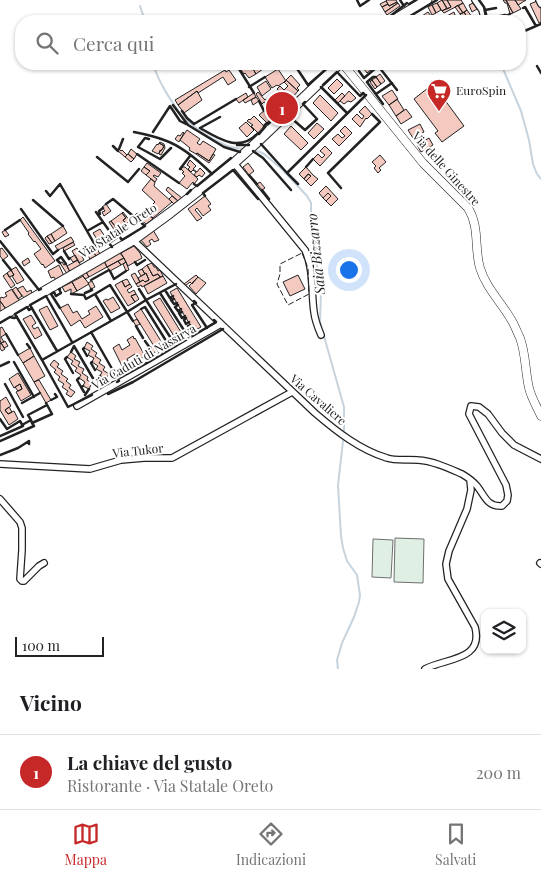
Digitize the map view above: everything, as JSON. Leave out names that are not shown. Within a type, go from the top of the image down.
[{"type":"main road","points":[[402,15],[427,0]]},
{"type":"main road","name":"Via Statale Oreto","points":[[0,317],[133,240],[170,213],[234,163],[333,70]]},
{"type":"street","points":[[475,0],[483,15]]},
{"type":"street","points":[[538,0],[541,4]]},
{"type":"street","name":"Via delle Ginestre","points":[[348,70],[421,161],[468,208],[472,215],[476,230],[480,268],[496,298],[512,320],[521,341],[525,356],[529,390],[541,416]]},
{"type":"street","points":[[234,163],[305,250],[309,258],[314,312],[321,335]]},
{"type":"street","name":"Via Cavaliere","points":[[133,240],[292,392],[332,428],[365,449],[389,459],[420,460],[464,475],[476,484],[490,503],[496,506],[502,506],[507,502],[506,485],[469,414],[472,406],[479,407],[488,414],[514,445],[541,459]]},
{"type":"street","name":"Via Caduti di Nassirya","points":[[77,406],[221,324]]},
{"type":"street","name":"Via Tukor","points":[[0,464],[90,468],[122,460],[172,458],[292,392]]},
{"type":"street","points":[[426,669],[435,664],[465,655],[471,651],[476,639],[475,627],[448,579],[446,564],[449,550],[467,509],[471,490],[470,480]]},
{"type":"street","points":[[0,499],[20,522],[22,528],[20,579],[24,581],[44,563]]},
{"type":"green space","points":[[395,538],[424,539],[423,583],[394,582]]},
{"type":"green space","points":[[373,539],[393,540],[391,578],[372,577]]},
{"type":"building","points":[[387,0],[396,0],[397,2],[389,6]]},
{"type":"building","points":[[442,0],[447,8],[442,11],[437,3]]},
{"type":"building","points":[[442,0],[447,0],[451,7],[447,9]]},
{"type":"building","points":[[447,0],[461,0],[463,3],[444,13],[442,11],[451,7]]},
{"type":"building","points":[[503,0],[506,0],[513,13],[510,14],[507,3]]},
{"type":"building","points":[[506,0],[515,0],[521,9],[513,13]]},
{"type":"building","points":[[515,0],[526,0],[518,5]]},
{"type":"building","points":[[386,1],[388,4],[382,7],[380,4]]},
{"type":"building","points":[[537,1],[541,9],[541,22],[539,23],[530,4]]},
{"type":"building","points":[[397,2],[385,12],[382,7],[388,4],[389,6]]},
{"type":"building","points":[[398,3],[400,6],[387,15],[385,12]]},
{"type":"building","points":[[437,3],[441,10],[436,13],[432,5]]},
{"type":"building","points":[[463,3],[467,10],[463,13],[458,6]]},
{"type":"building","points":[[473,3],[477,9],[472,12],[469,5]]},
{"type":"building","points":[[432,5],[436,13],[432,15],[428,7]]},
{"type":"building","points":[[458,5],[463,13],[460,14],[455,7]]},
{"type":"building","points":[[467,10],[471,15],[466,15],[464,12]]},
{"type":"building","points":[[225,70],[226,72],[229,70],[236,80],[228,85],[223,77],[198,93],[197,91],[178,105],[175,100]]},
{"type":"building","points":[[241,70],[254,70],[256,74],[249,78]]},
{"type":"building","points":[[254,70],[262,70],[256,74]]},
{"type":"building","points":[[279,70],[286,81],[272,88],[265,77]]},
{"type":"building","points":[[380,74],[385,81],[381,84],[376,77]]},
{"type":"building","points":[[291,75],[300,85],[297,88],[298,91],[286,80]]},
{"type":"building","points":[[376,77],[381,84],[377,87],[372,80]]},
{"type":"building","points":[[337,79],[343,85],[334,94],[328,88]]},
{"type":"building","points":[[286,80],[298,91],[291,99],[283,91],[288,86],[284,82]]},
{"type":"building","points":[[372,80],[377,87],[375,89],[370,82]]},
{"type":"building","points":[[266,81],[271,89],[262,96],[257,87]]},
{"type":"building","name":"EuroSpin","points":[[433,84],[464,126],[442,142],[435,133],[438,131],[414,99]]},
{"type":"building","points":[[280,86],[291,99],[285,105],[282,101],[284,99],[281,96],[279,98],[277,95],[280,92],[277,89]]},
{"type":"building","points":[[392,90],[398,99],[389,105],[382,96]]},
{"type":"building","points":[[197,91],[202,100],[184,113],[178,105]]},
{"type":"building","points":[[349,91],[356,98],[344,104],[340,101]]},
{"type":"building","points":[[258,92],[265,100],[267,99],[270,102],[262,104],[256,94]]},
{"type":"building","points":[[246,93],[248,97],[239,103],[236,99]]},
{"type":"building","points":[[254,93],[256,97],[245,103],[243,100]]},
{"type":"building","points":[[342,93],[345,96],[337,104],[334,101]]},
{"type":"building","points":[[277,95],[279,97],[269,107],[267,104]]},
{"type":"building","points":[[320,95],[338,113],[331,121],[313,103]]},
{"type":"building","points":[[256,97],[259,101],[253,105],[251,100]]},
{"type":"building","points":[[278,98],[285,105],[278,111],[272,104]]},
{"type":"building","points":[[397,99],[404,110],[396,116],[389,105]]},
{"type":"building","points":[[272,104],[278,111],[277,113],[269,107]]},
{"type":"building","points":[[268,105],[277,113],[271,118],[265,110]]},
{"type":"building","points":[[365,106],[372,114],[366,118],[360,127],[352,119],[357,114],[362,119],[364,116],[359,112]]},
{"type":"building","points":[[406,109],[412,117],[401,124],[396,116]]},
{"type":"building","points":[[265,110],[271,118],[267,123],[259,115]]},
{"type":"building","points":[[254,116],[264,126],[258,133],[251,126],[253,125],[247,121]]},
{"type":"building","points":[[246,122],[254,130],[247,137],[239,128]]},
{"type":"building","points":[[317,123],[324,129],[314,139],[308,133]]},
{"type":"building","points":[[420,124],[424,132],[413,138],[408,130]]},
{"type":"building","points":[[291,126],[308,143],[301,150],[284,134]]},
{"type":"building","points":[[345,126],[352,133],[339,146],[332,139],[338,134],[342,138],[345,136],[340,131]]},
{"type":"building","points":[[187,130],[200,139],[197,143],[200,145],[203,141],[216,149],[209,161],[189,150],[190,148],[180,140]]},
{"type":"building","points":[[184,133],[179,142],[175,139]]},
{"type":"building","points":[[429,138],[433,145],[421,152],[417,145]]},
{"type":"building","points":[[160,142],[164,144],[165,148],[161,155],[159,154],[160,150],[164,146]]},
{"type":"building","points":[[159,143],[164,147],[158,154],[152,151]]},
{"type":"building","points":[[325,146],[332,153],[320,166],[313,159],[318,154],[322,158],[325,155],[320,151]]},
{"type":"building","points":[[119,149],[127,155],[125,157],[118,151]]},
{"type":"building","points":[[131,149],[137,154],[134,159],[128,154]]},
{"type":"building","points":[[197,153],[209,161],[213,154],[215,155],[209,163]]},
{"type":"building","points":[[128,154],[134,159],[131,162],[125,157]]},
{"type":"building","points":[[380,155],[386,162],[379,168],[381,170],[378,173],[374,168],[376,166],[372,162]]},
{"type":"building","points":[[190,160],[196,166],[193,169],[197,172],[200,168],[205,173],[202,177],[199,175],[197,177],[194,175],[196,172],[193,170],[191,172],[188,169],[190,167],[187,165]]},
{"type":"building","points":[[147,163],[161,173],[158,177],[153,176],[157,179],[155,182],[146,175],[150,171],[144,167]]},
{"type":"building","points":[[248,163],[254,171],[249,175],[243,167]]},
{"type":"building","points":[[144,167],[150,171],[146,175],[141,171]]},
{"type":"building","points":[[183,167],[198,179],[187,189],[179,183],[185,176],[181,169]]},
{"type":"building","points":[[306,167],[318,179],[311,186],[306,181],[311,176],[308,174],[304,179],[299,174]]},
{"type":"building","points":[[308,174],[311,176],[306,181],[304,179]]},
{"type":"building","points":[[151,179],[155,182],[154,186],[172,202],[153,218],[146,211],[155,202],[142,190]]},
{"type":"building","points":[[260,182],[265,188],[262,190],[257,184]]},
{"type":"building","points":[[326,186],[338,199],[331,206],[326,201],[331,196],[328,193],[323,198],[319,193]]},
{"type":"building","points":[[168,187],[182,198],[178,201],[166,190]]},
{"type":"building","points":[[328,193],[331,196],[326,201],[323,198]]},
{"type":"building","points":[[172,196],[178,201],[174,204],[169,199]]},
{"type":"building","points":[[205,196],[211,204],[208,206],[211,210],[203,216],[197,208],[195,210],[202,218],[197,221],[188,209]]},
{"type":"building","points":[[106,204],[111,211],[104,216],[102,212],[105,211],[102,207]]},
{"type":"building","points":[[144,211],[153,219],[146,224],[135,215],[137,213],[143,216],[145,215],[142,213]]},
{"type":"building","points":[[123,212],[130,221],[126,224],[123,220],[126,218]]},
{"type":"building","points":[[122,213],[126,218],[123,220],[126,224],[118,230],[111,221]]},
{"type":"building","points":[[23,217],[55,261],[45,268],[34,254],[41,249],[28,234],[20,220]]},
{"type":"building","points":[[111,221],[118,230],[115,231],[109,222]]},
{"type":"building","points":[[63,226],[67,233],[55,241],[51,234]]},
{"type":"building","points":[[100,229],[109,243],[102,247],[93,233]]},
{"type":"building","points":[[5,230],[9,235],[5,237],[2,232]]},
{"type":"building","points":[[153,230],[159,240],[154,242],[152,239],[149,241],[151,244],[147,247],[140,239]]},
{"type":"building","points":[[51,234],[55,241],[52,243],[47,236]]},
{"type":"building","points":[[47,236],[52,243],[49,244],[45,238]]},
{"type":"building","points":[[71,237],[74,242],[58,250],[55,246]]},
{"type":"building","points":[[73,242],[75,245],[64,251],[63,248]]},
{"type":"building","points":[[95,245],[100,254],[96,256],[90,247]]},
{"type":"building","points":[[134,246],[142,258],[128,266],[121,253]]},
{"type":"building","points":[[90,247],[96,256],[90,259],[85,250]]},
{"type":"building","points":[[2,248],[8,256],[3,260],[0,256],[0,249]]},
{"type":"building","points":[[77,248],[84,260],[79,263],[72,251]]},
{"type":"building","points":[[119,252],[124,258],[107,267],[104,261]]},
{"type":"building","points":[[75,255],[78,260],[73,262],[70,258]]},
{"type":"building","points":[[28,258],[30,262],[24,266],[22,262]]},
{"type":"building","points":[[124,258],[126,262],[121,265],[118,261]]},
{"type":"building","points":[[78,260],[81,266],[70,272],[67,266]]},
{"type":"building","points":[[104,261],[107,267],[89,277],[86,272]]},
{"type":"building","points":[[118,261],[121,265],[110,271],[107,267]]},
{"type":"building","points":[[62,262],[64,265],[66,264],[70,272],[67,274],[60,263]]},
{"type":"building","points":[[126,262],[129,270],[126,271],[123,264]]},
{"type":"building","points":[[152,263],[158,271],[160,270],[163,276],[160,277],[158,274],[153,276],[147,265]]},
{"type":"building","points":[[59,265],[64,276],[56,280],[54,277],[51,278],[48,271]]},
{"type":"building","points":[[147,265],[153,276],[158,274],[160,277],[142,287],[141,285],[138,287],[136,284],[143,280],[145,282],[149,280],[142,269]]},
{"type":"building","points":[[16,267],[24,280],[17,284],[11,270]]},
{"type":"building","points":[[142,269],[145,274],[141,276],[138,271]]},
{"type":"building","points":[[11,270],[14,275],[9,277],[7,273]]},
{"type":"building","points":[[86,272],[89,277],[85,279],[82,274]]},
{"type":"building","points":[[7,273],[15,285],[11,288],[3,276]]},
{"type":"building","points":[[135,273],[140,282],[136,284],[131,275]]},
{"type":"building","points":[[146,273],[149,280],[140,282],[138,278]]},
{"type":"building","points":[[196,275],[198,277],[192,284],[190,282],[185,286],[184,284]]},
{"type":"building","points":[[298,275],[305,289],[290,296],[283,282]]},
{"type":"building","points":[[83,276],[89,284],[77,291],[72,282]]},
{"type":"building","points":[[163,276],[167,283],[148,294],[144,286]]},
{"type":"building","points":[[198,277],[206,283],[196,294],[189,286]]},
{"type":"building","points":[[127,279],[130,284],[125,287],[122,281]]},
{"type":"building","points":[[92,281],[95,287],[91,289],[88,283]]},
{"type":"building","points":[[122,281],[125,287],[130,284],[132,287],[127,290],[129,293],[134,290],[136,294],[131,296],[135,302],[128,306],[115,285]]},
{"type":"building","points":[[72,282],[77,291],[71,294],[71,289],[65,292],[62,287]]},
{"type":"building","points":[[23,286],[27,292],[31,290],[32,293],[24,298],[17,289]]},
{"type":"building","points":[[16,287],[22,296],[18,299],[12,290]]},
{"type":"building","points":[[177,288],[201,327],[194,331],[170,292]]},
{"type":"building","points":[[12,289],[20,301],[6,309],[0,298],[7,296],[5,293]]},
{"type":"building","points":[[136,294],[139,299],[135,302],[131,296]]},
{"type":"building","points":[[113,297],[120,308],[111,313],[103,301]]},
{"type":"building","points":[[160,298],[184,337],[177,341],[153,302]]},
{"type":"building","points":[[0,301],[6,309],[0,313]]},
{"type":"building","points":[[68,304],[73,313],[77,311],[82,319],[90,314],[88,311],[96,306],[103,317],[85,328],[80,320],[71,326],[60,308]]},
{"type":"building","points":[[47,306],[58,326],[50,330],[39,310]]},
{"type":"building","points":[[141,309],[164,346],[157,351],[134,314]]},
{"type":"building","points":[[31,315],[36,323],[32,326],[34,329],[38,327],[42,335],[35,339],[23,319]]},
{"type":"building","points":[[137,319],[140,324],[136,326],[133,321]]},
{"type":"building","points":[[2,327],[6,334],[1,337],[4,342],[1,343],[0,328]]},
{"type":"building","points":[[133,336],[145,356],[138,360],[135,354],[127,359],[130,365],[124,368],[113,348],[119,344],[122,350],[130,345],[127,340]]},
{"type":"building","points":[[5,341],[8,346],[4,348],[1,343]]},
{"type":"building","points":[[87,342],[93,346],[91,349],[97,353],[95,356],[101,360],[99,363],[105,367],[103,370],[109,374],[106,379],[100,376],[102,372],[96,369],[98,366],[92,362],[94,358],[88,355],[90,351],[84,348]]},
{"type":"building","points":[[1,343],[5,349],[2,351],[0,348]]},
{"type":"building","points":[[153,346],[157,351],[153,353],[150,348]]},
{"type":"building","points":[[30,348],[34,356],[23,363],[18,355]]},
{"type":"building","points":[[71,352],[76,356],[74,359],[80,362],[78,366],[84,369],[82,373],[92,383],[89,389],[83,386],[85,382],[79,378],[81,375],[75,371],[77,368],[71,364],[73,361],[67,357]]},
{"type":"building","points":[[34,356],[45,376],[34,382],[23,363]]},
{"type":"building","points":[[54,360],[59,364],[57,367],[63,371],[61,374],[68,379],[66,381],[71,385],[69,388],[75,392],[71,397],[66,394],[68,391],[62,387],[64,384],[58,380],[60,377],[50,365]]},
{"type":"building","points":[[18,373],[31,395],[21,401],[16,392],[22,389],[20,384],[14,388],[9,379]]},
{"type":"building","points":[[39,380],[51,400],[46,403],[34,382]]},
{"type":"building","points":[[20,384],[22,389],[18,391],[15,387]]},
{"type":"building","points":[[6,397],[11,406],[5,410],[8,414],[14,411],[18,419],[9,425],[0,410],[0,401]]},
{"type":"building","points":[[9,407],[12,412],[8,414],[5,410]]},
{"type":"waterway","name":"Saia Bizzarro","points":[[140,6],[143,15]]},
{"type":"waterway","name":"Saia Bizzarro","points":[[155,70],[165,91],[181,115],[202,132],[219,142],[230,147],[245,149]]},
{"type":"waterway","points":[[504,70],[521,111],[533,164],[541,179]]},
{"type":"waterway","name":"Saia Bizzarro","points":[[252,150],[264,154],[283,170],[311,203],[311,228],[321,292],[320,322],[344,407],[344,431]]},
{"type":"waterway","name":"Saia Bizzarro","points":[[338,669],[337,660],[342,643],[354,617],[360,595],[357,575],[347,561],[341,536],[338,485],[343,441]]},
{"type":"fence","points":[[302,253],[308,268],[309,294],[288,305],[277,284],[280,264],[302,253]]},
{"type":"wall","points":[[357,0],[360,6],[369,0]]},
{"type":"wall","points":[[400,0],[404,6]]},
{"type":"wall","points":[[409,4],[416,0]]},
{"type":"wall","points":[[412,15],[437,0]]},
{"type":"wall","points":[[479,0],[484,7],[486,15]]},
{"type":"wall","points":[[392,15],[407,3]]},
{"type":"wall","points":[[523,8],[525,7],[536,26]]},
{"type":"wall","points":[[485,10],[496,8]]},
{"type":"wall","points":[[526,30],[541,24]]},
{"type":"wall","points":[[537,66],[541,73]]},
{"type":"wall","points":[[240,70],[254,93]]},
{"type":"wall","points":[[298,70],[308,85],[325,70]]},
{"type":"wall","points":[[359,71],[364,78],[373,70]]},
{"type":"wall","points":[[381,70],[397,90]]},
{"type":"wall","points":[[323,85],[337,72],[360,96],[364,94]]},
{"type":"wall","points":[[249,87],[265,77]]},
{"type":"wall","points":[[376,77],[367,82],[383,104]]},
{"type":"wall","points":[[376,94],[392,83]]},
{"type":"wall","points":[[321,87],[347,113]]},
{"type":"wall","points":[[298,184],[287,173],[366,95]]},
{"type":"wall","points":[[194,124],[236,99]]},
{"type":"wall","points":[[259,101],[264,111]]},
{"type":"wall","points":[[287,120],[290,117],[305,130],[317,119],[303,104],[305,102]]},
{"type":"wall","points":[[173,105],[188,125],[224,147],[240,152]]},
{"type":"wall","points":[[153,132],[170,106],[180,121],[186,124]]},
{"type":"wall","points":[[182,111],[194,124]]},
{"type":"wall","points":[[200,128],[222,140],[237,143],[244,142],[259,134],[277,113]]},
{"type":"wall","points":[[341,188],[328,173],[380,122],[372,114]]},
{"type":"wall","points":[[200,128],[220,117]]},
{"type":"wall","points":[[134,132],[156,137],[177,146],[196,159],[212,174]]},
{"type":"wall","points":[[149,139],[145,138],[138,147],[160,159],[171,148]]},
{"type":"wall","points":[[119,149],[123,139]]},
{"type":"wall","points":[[261,144],[287,173]]},
{"type":"wall","points":[[237,145],[249,145]]},
{"type":"wall","points":[[113,146],[118,151]]},
{"type":"wall","points":[[253,151],[263,158],[291,190]]},
{"type":"wall","points":[[137,154],[179,183]]},
{"type":"wall","points":[[181,169],[190,156]]},
{"type":"wall","points":[[97,157],[128,182],[139,169]]},
{"type":"wall","points":[[194,184],[197,186],[231,158]]},
{"type":"wall","points":[[306,167],[313,159]]},
{"type":"wall","points":[[205,196],[203,193],[233,170],[258,199]]},
{"type":"wall","points":[[249,175],[257,184]]},
{"type":"wall","points":[[46,191],[50,196],[60,184],[87,231],[103,222],[96,212]]},
{"type":"wall","points":[[187,194],[191,190]]},
{"type":"wall","points":[[262,190],[269,199]]},
{"type":"wall","points":[[106,204],[113,199],[145,226],[122,240],[119,236],[109,243],[112,247]]},
{"type":"wall","points":[[33,200],[63,226]]},
{"type":"wall","points":[[98,215],[100,214],[99,211],[103,208]]},
{"type":"wall","points":[[21,209],[53,254],[58,250]]},
{"type":"wall","points":[[5,230],[20,220]]},
{"type":"wall","points":[[103,222],[115,239]]},
{"type":"wall","points":[[87,231],[95,245]]},
{"type":"wall","points":[[0,241],[39,290],[41,289]]},
{"type":"wall","points":[[64,251],[70,258]]},
{"type":"wall","points":[[60,263],[57,260],[61,257],[66,264]]},
{"type":"wall","points":[[3,260],[11,270]]},
{"type":"wall","points":[[135,262],[137,265],[145,260]]},
{"type":"wall","points":[[91,280],[109,270]]},
{"type":"wall","points":[[110,271],[114,279],[126,271]]},
{"type":"wall","points":[[176,284],[146,300],[176,346]]},
{"type":"wall","points":[[111,321],[95,294],[110,285],[133,321]]},
{"type":"wall","points":[[51,294],[54,292],[56,296],[61,293],[60,289]]},
{"type":"wall","points":[[85,293],[91,289]]},
{"type":"wall","points":[[92,395],[68,407],[42,360],[146,300],[139,289]]},
{"type":"wall","points":[[165,290],[170,298],[173,296]]},
{"type":"wall","points":[[160,293],[189,338]]},
{"type":"wall","points":[[51,294],[60,308]]},
{"type":"wall","points":[[71,294],[84,295],[86,299],[95,294]]},
{"type":"wall","points":[[57,351],[30,305],[46,296],[72,342]]},
{"type":"wall","points":[[174,299],[171,300],[174,304],[177,303]]},
{"type":"wall","points":[[194,301],[196,303],[192,305],[207,328]]},
{"type":"wall","points":[[178,305],[175,307],[178,311],[181,309]]},
{"type":"wall","points":[[32,308],[29,310],[27,307],[15,314],[42,360]]},
{"type":"wall","points":[[141,309],[145,307],[168,344],[164,346]]},
{"type":"wall","points":[[182,312],[179,313],[182,318],[185,316]]},
{"type":"wall","points":[[0,323],[10,317],[17,317]]},
{"type":"wall","points":[[186,318],[184,320],[186,324],[189,322]]},
{"type":"wall","points":[[118,379],[216,322],[214,320]]},
{"type":"wall","points":[[190,325],[188,326],[190,330],[193,329]]},
{"type":"wall","points":[[136,326],[143,338]]},
{"type":"wall","points":[[108,394],[133,382],[223,329]]},
{"type":"wall","points":[[91,332],[119,381],[117,382]]},
{"type":"wall","points":[[6,334],[18,355]]},
{"type":"wall","points":[[145,341],[150,348]]},
{"type":"wall","points":[[27,344],[30,348]]},
{"type":"wall","points":[[71,352],[74,346],[94,380],[92,383]]},
{"type":"wall","points":[[84,348],[87,356]]},
{"type":"wall","points":[[67,357],[65,359],[73,373]]},
{"type":"wall","points":[[0,366],[9,362]]},
{"type":"wall","points":[[14,362],[34,397]]},
{"type":"wall","points":[[92,362],[95,370]]},
{"type":"wall","points":[[100,376],[103,384]]},
{"type":"wall","points":[[79,378],[77,380],[81,387]]},
{"type":"wall","points":[[5,384],[23,417]]},
{"type":"wall","points":[[83,386],[81,387],[84,392]]},
{"type":"wall","points":[[85,395],[89,389]]},
{"type":"wall","points":[[22,403],[40,393]]},
{"type":"wall","points":[[51,400],[57,397],[55,394]]},
{"type":"wall","points":[[22,425],[31,420],[32,423],[52,414],[46,403]]},
{"type":"wall","points":[[31,420],[28,415],[47,405]]},
{"type":"wall","points":[[0,419],[7,429],[20,421],[23,426],[0,436]]},
{"type":"wall","points":[[0,441],[34,426],[32,423]]},
{"type":"wall","points":[[0,455],[18,448],[29,441],[29,444]]},
{"type":"place","name":"La chiave del gusto","points":[[282,108]]},
{"type":"place","name":"EuroSpin","points":[[439,112]]}]
